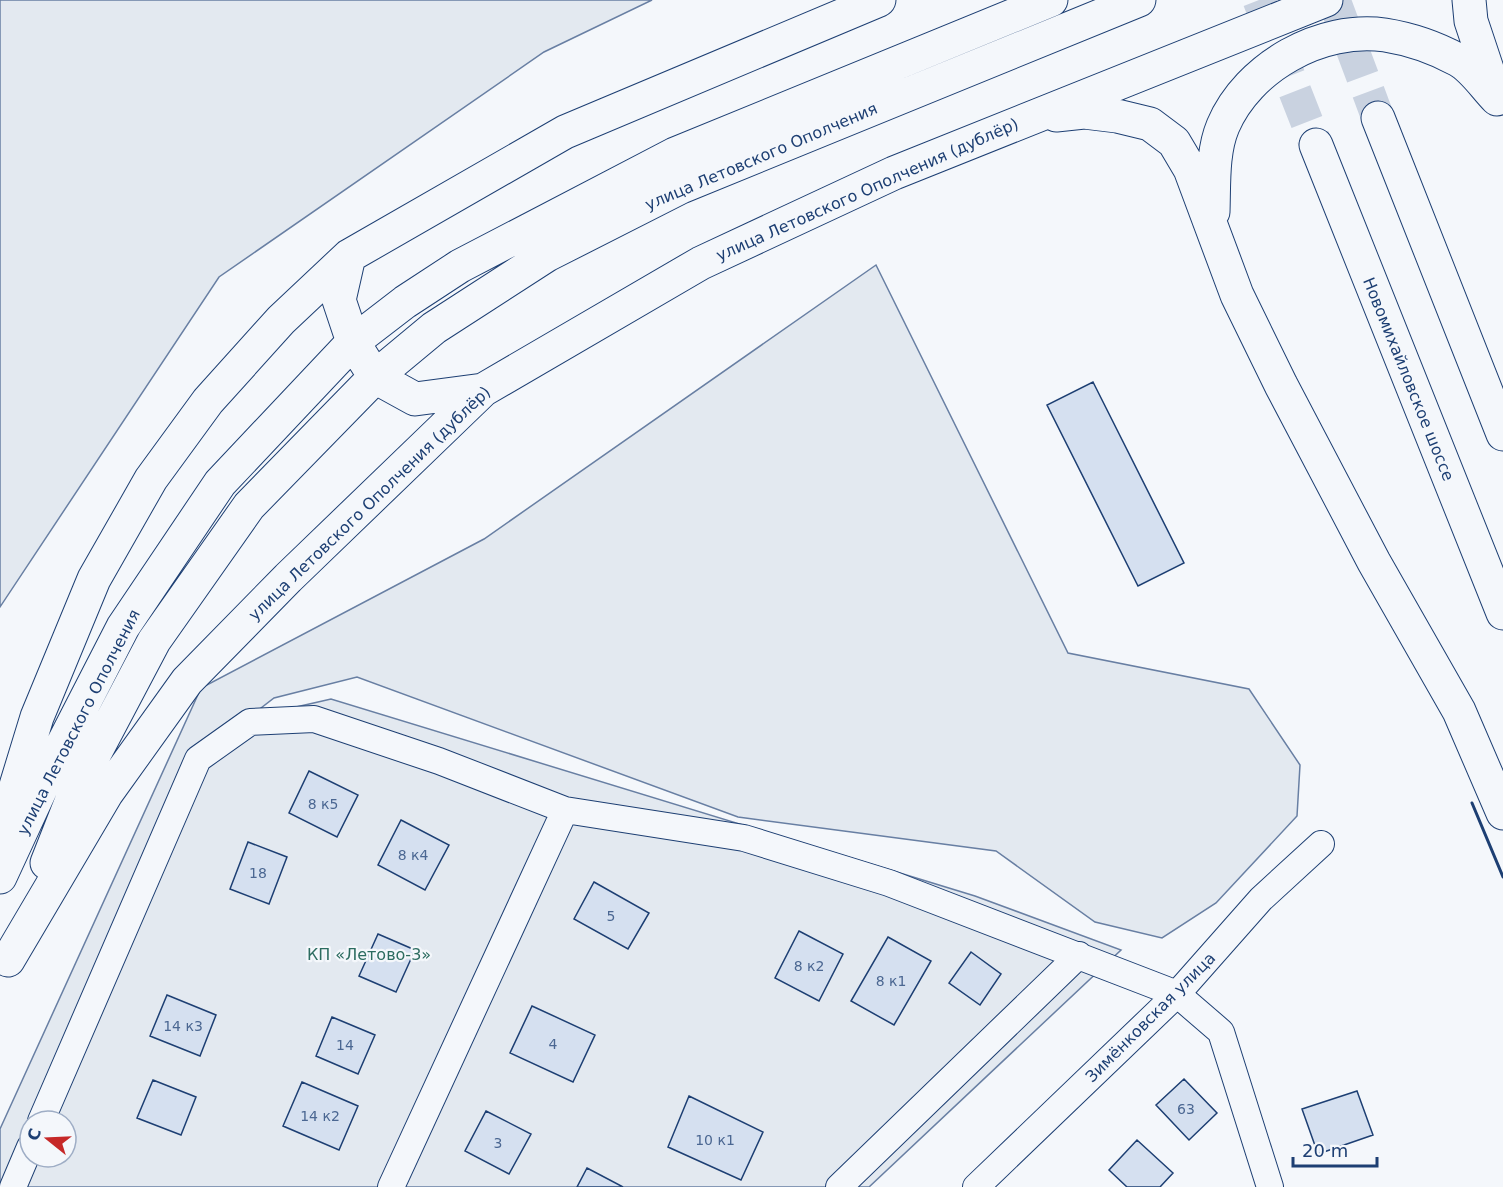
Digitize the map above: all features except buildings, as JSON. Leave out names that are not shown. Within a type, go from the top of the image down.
[{"type":"street","points":[[0,837],[37,717],[94,579],[151,478],[208,401],[281,320],[349,256],[565,132],[879,0]]},
{"type":"street","name":"улица Летовского Ополчения","points":[[0,877],[49,771],[123,627],[220,483],[353,342],[405,302],[460,266],[675,154],[1051,0]]},
{"type":"street","name":"улица Летовского Ополчения","points":[[4,969],[77,787],[153,641],[249,506],[375,376],[434,328],[547,255],[681,187],[1139,0]]},
{"type":"street","name":"улица Летовского Ополчения (дублёр)","points":[[4,969],[106,794],[187,681],[288,578],[483,390],[701,263],[894,173],[1326,0]]},
{"type":"street","points":[[1469,0],[1471,21],[1500,107]]},
{"type":"street","points":[[1213,228],[1214,168],[1223,127],[1241,93],[1268,68],[1305,48],[1341,36],[1362,35],[1383,35],[1426,45],[1461,62],[1500,107]]},
{"type":"street","points":[[1030,117],[1084,112],[1117,116],[1150,124],[1174,142],[1190,169],[1237,295],[1281,386],[1374,562],[1459,711],[1503,813]]},
{"type":"street","points":[[1378,118],[1503,434]]},
{"type":"street","name":"Новомихайловское шоссе","points":[[1316,145],[1503,613]]},
{"type":"street","points":[[349,256],[339,300],[353,342],[375,376],[415,399],[483,390]]},
{"type":"street","points":[[46,1109],[198,759],[250,722],[314,719],[439,761],[565,810],[744,838],[889,883],[1177,994],[1221,1032],[1269,1187]]},
{"type":"street","points":[[392,1187],[565,810]]},
{"type":"street","name":"Зимёнковская улица","points":[[976,1187],[1177,994],[1261,899],[1321,844]]},
{"type":"street","points":[[839,1187],[1078,956]]},
{"type":"street","points":[[13,1187],[21,1169]]},
{"type":"green space","points":[[0,0],[652,0],[544,52],[219,277],[0,607]]},
{"type":"green space","name":"КП «Летово-3»","points":[[876,265],[1068,653],[1249,689],[1300,765],[1297,816],[1216,903],[1162,938],[1095,922],[996,851],[738,817],[357,677],[274,698],[248,718],[331,699],[975,896],[1121,950],[869,1187],[0,1187],[0,1129],[201,688],[484,539]]},
{"type":"tunnel","points":[[1259,0],[1316,145]]},
{"type":"tunnel","points":[[1334,0],[1378,118]]},
{"type":"wall","points":[[1472,803],[1503,877]]}]
